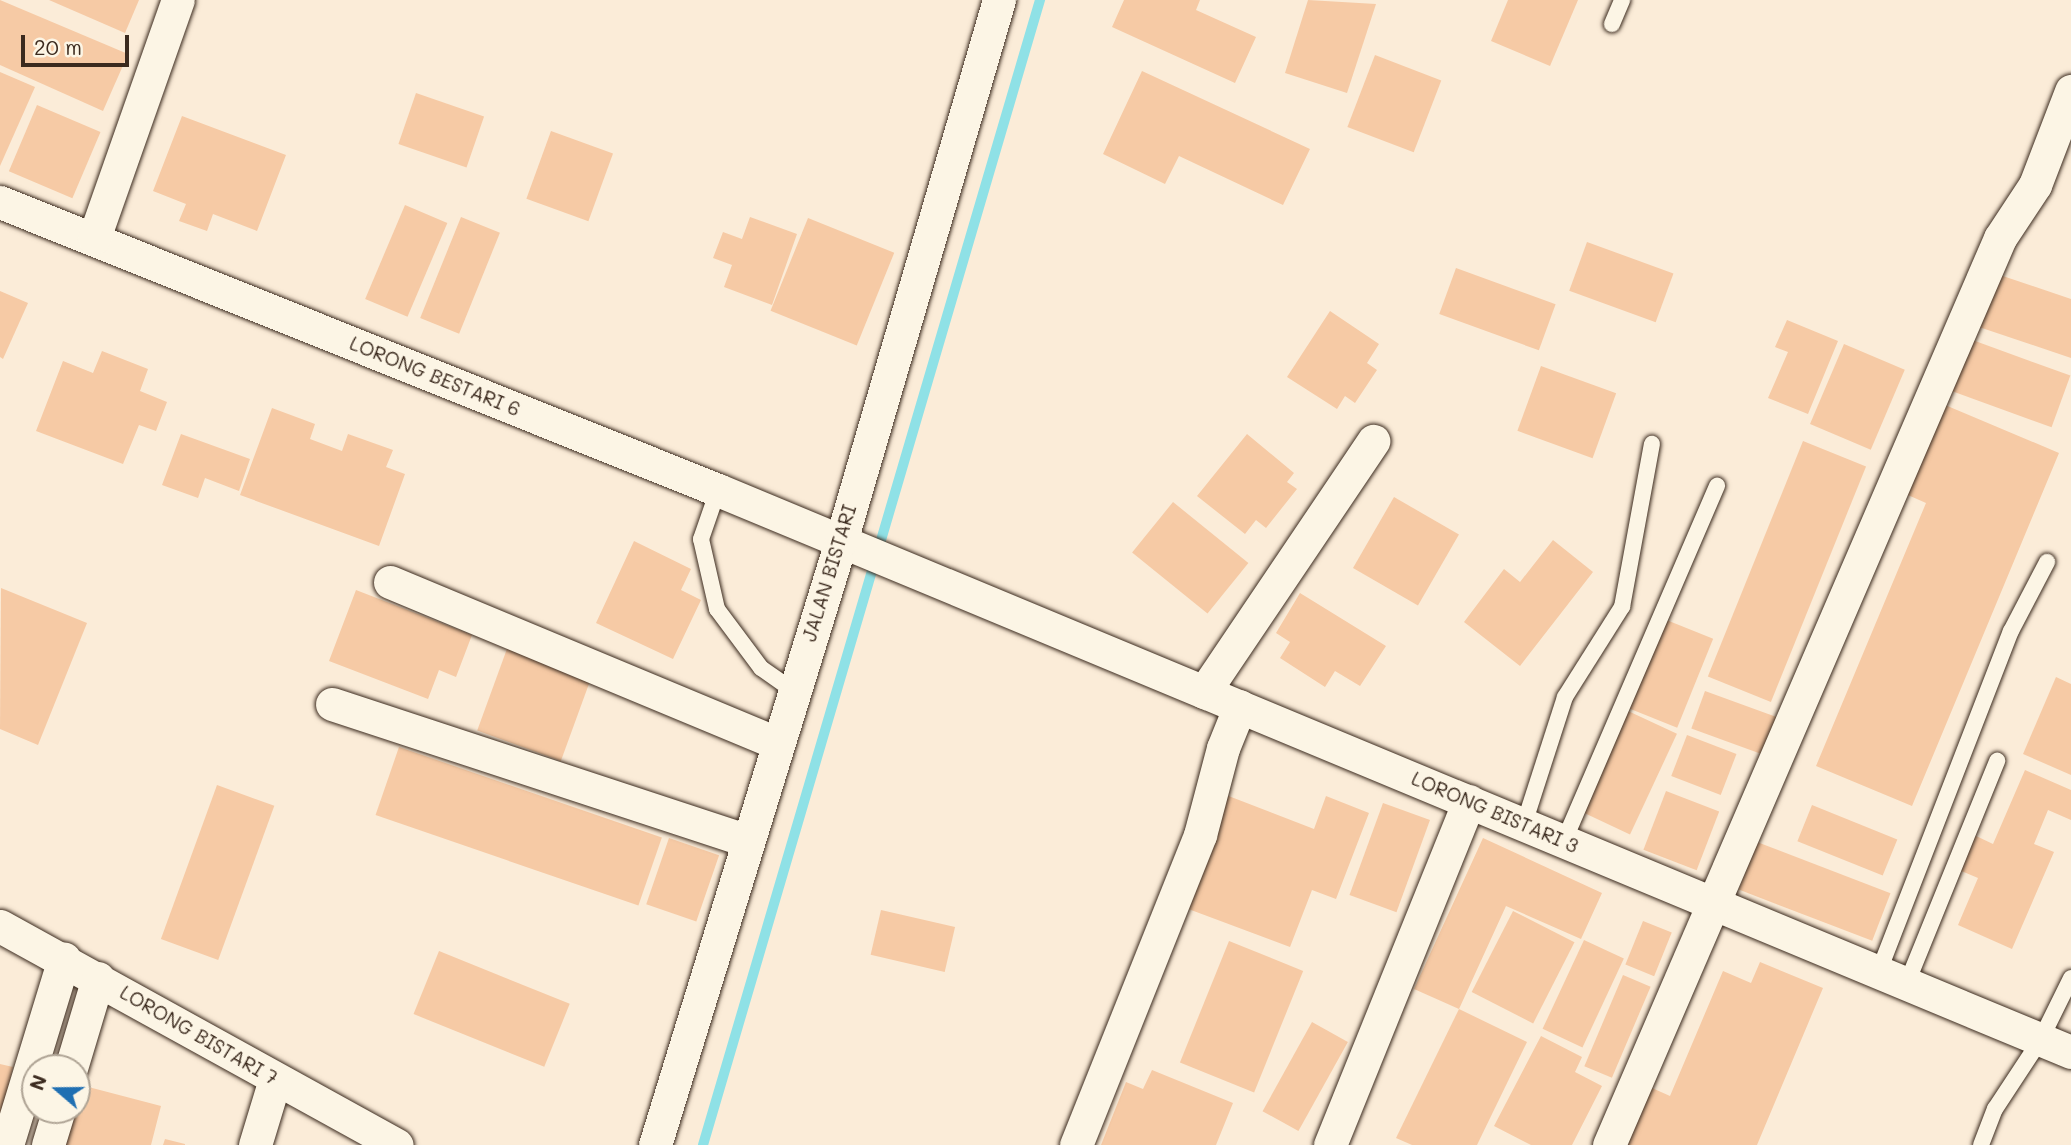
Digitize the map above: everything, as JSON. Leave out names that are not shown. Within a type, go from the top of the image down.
[{"type":"street","points":[[94,238],[178,0]]},
{"type":"street","name":"JALAN BISTARI","points":[[655,1145],[793,690],[855,547],[999,0]]},
{"type":"street","points":[[1609,1145],[2000,238],[2035,184],[2071,91]]},
{"type":"street","name":"LORONG BESTARI 6","points":[[0,202],[918,573]]},
{"type":"street","points":[[1204,692],[1373,441]]},
{"type":"street","name":"LORONG BISTARI 3","points":[[918,573],[2056,1045]]},
{"type":"street","points":[[390,582],[776,743]]},
{"type":"street","points":[[332,704],[748,841]]},
{"type":"street","points":[[1076,1145],[1200,835],[1223,748],[1240,706]]},
{"type":"street","points":[[1329,1145],[1469,801]]},
{"type":"street","name":"LORONG BISTARI 7","points":[[0,926],[396,1145]]},
{"type":"street","points":[[7,1145],[64,959]]},
{"type":"street","points":[[75,1054],[98,978]]},
{"type":"street","points":[[255,1145],[275,1079]]},
{"type":"street","points":[[48,1145],[55,1124]]},
{"type":"lane","points":[[1612,24],[1622,0]]},
{"type":"lane","points":[[1524,824],[1565,697],[1622,607],[1652,444]]},
{"type":"lane","points":[[1564,841],[1717,486]]},
{"type":"lane","points":[[718,490],[701,540],[717,609],[761,668],[793,690]]},
{"type":"lane","points":[[1893,977],[2011,631],[2047,562]]},
{"type":"lane","points":[[1893,977],[1997,761]]},
{"type":"lane","points":[[1980,1145],[1995,1109],[2056,1045],[2071,978]]},
{"type":"building","points":[[0,0],[128,54],[103,111],[0,65]]},
{"type":"building","points":[[49,0],[139,0],[125,33]]},
{"type":"building","points":[[1124,0],[1200,0],[1196,10],[1256,37],[1235,83],[1112,27]]},
{"type":"building","points":[[1308,0],[1376,4],[1347,93],[1285,73]]},
{"type":"building","points":[[1508,0],[1578,0],[1550,66],[1491,41]]},
{"type":"building","points":[[1375,55],[1441,80],[1414,152],[1347,127]]},
{"type":"building","points":[[1142,71],[1310,149],[1283,205],[1179,156],[1165,184],[1103,154]]},
{"type":"building","points":[[0,72],[35,87],[0,166]]},
{"type":"building","points":[[416,93],[484,116],[466,167],[398,144]]},
{"type":"building","points":[[37,105],[101,132],[72,198],[9,171]]},
{"type":"building","points":[[182,116],[286,155],[257,231],[213,214],[207,231],[179,221],[186,204],[153,191]]},
{"type":"building","points":[[551,131],[613,154],[588,221],[526,199]]},
{"type":"building","points":[[405,205],[447,223],[407,317],[365,299]]},
{"type":"building","points":[[461,217],[500,233],[459,334],[420,318]]},
{"type":"building","points":[[750,217],[797,234],[772,305],[724,287],[732,265],[713,258],[723,232],[742,239]]},
{"type":"building","points":[[808,218],[894,253],[857,346],[771,311]]},
{"type":"building","points":[[1587,242],[1673,273],[1656,322],[1569,291]]},
{"type":"building","points":[[1456,268],[1556,304],[1539,350],[1439,314]]},
{"type":"building","points":[[1988,271],[2071,299],[2071,358],[1970,324]]},
{"type":"building","points":[[0,291],[28,303],[3,359],[0,357]]},
{"type":"building","points":[[1330,311],[1379,344],[1367,363],[1377,370],[1355,403],[1345,396],[1337,409],[1287,377]]},
{"type":"building","points":[[1787,320],[1838,341],[1808,414],[1768,398],[1788,352],[1775,347]]},
{"type":"building","points":[[1967,338],[2070,376],[2052,427],[1948,390]]},
{"type":"building","points":[[1844,344],[1905,370],[1871,450],[1810,424]]},
{"type":"building","points":[[102,351],[148,369],[140,391],[167,402],[156,431],[139,425],[123,464],[36,431],[63,361],[93,373]]},
{"type":"building","points":[[1541,366],[1616,393],[1593,458],[1517,431]]},
{"type":"building","points":[[1938,402],[2059,453],[1912,806],[1816,766],[1926,503],[1901,492]]},
{"type":"building","points":[[272,408],[315,424],[310,439],[342,451],[348,434],[393,450],[386,467],[405,474],[379,546],[240,495]]},
{"type":"building","points":[[181,434],[250,459],[239,491],[205,478],[198,498],[162,485]]},
{"type":"building","points":[[1247,434],[1294,473],[1287,482],[1297,489],[1266,528],[1256,520],[1245,534],[1197,496]]},
{"type":"building","points":[[1803,441],[1866,466],[1771,702],[1708,677]]},
{"type":"building","points":[[1394,497],[1459,534],[1418,606],[1353,568]]},
{"type":"building","points":[[1173,502],[1248,563],[1207,614],[1132,553]]},
{"type":"building","points":[[1553,540],[1593,572],[1520,666],[1464,622],[1504,569],[1520,582]]},
{"type":"building","points":[[634,541],[691,569],[681,590],[701,600],[673,659],[596,623]]},
{"type":"building","points":[[1,588],[87,623],[38,745],[0,729]]},
{"type":"building","points":[[356,590],[472,635],[456,677],[439,670],[428,699],[329,661]]},
{"type":"building","points":[[1300,593],[1386,646],[1360,686],[1335,671],[1325,687],[1280,658],[1290,642],[1276,633]]},
{"type":"building","points":[[1664,619],[1713,639],[1677,728],[1628,708]]},
{"type":"building","points":[[508,646],[592,676],[561,761],[477,731]]},
{"type":"building","points":[[2056,677],[2071,684],[2071,775],[2023,754]]},
{"type":"building","points":[[1705,691],[1776,717],[1763,755],[1691,729]]},
{"type":"building","points":[[1628,711],[1677,734],[1630,834],[1581,812]]},
{"type":"building","points":[[1687,735],[1736,754],[1721,795],[1671,776]]},
{"type":"building","points":[[399,747],[662,838],[638,906],[376,815]]},
{"type":"building","points":[[2025,770],[2071,790],[2071,820],[2048,810],[2034,844],[2054,852],[2012,949],[1958,925],[1978,878],[1959,870],[1974,835],[1993,844]]},
{"type":"building","points":[[217,785],[274,806],[218,960],[161,939]]},
{"type":"building","points":[[1666,791],[1719,811],[1697,870],[1643,850]]},
{"type":"building","points":[[1226,795],[1314,829],[1326,796],[1369,813],[1336,899],[1312,890],[1290,947],[1183,907]]},
{"type":"building","points":[[1383,803],[1430,820],[1396,912],[1349,895]]},
{"type":"building","points":[[1812,805],[1897,839],[1883,876],[1797,841]]},
{"type":"building","points":[[669,838],[719,855],[696,921],[646,904]]},
{"type":"building","points":[[1483,838],[1602,893],[1581,939],[1506,906],[1459,1009],[1414,989]]},
{"type":"building","points":[[1757,842],[1891,893],[1872,941],[1739,890]]},
{"type":"building","points":[[881,910],[955,927],[945,972],[871,955]]},
{"type":"building","points":[[1513,911],[1574,942],[1533,1023],[1472,992]]},
{"type":"building","points":[[1643,921],[1672,933],[1654,976],[1625,965]]},
{"type":"building","points":[[1584,940],[1624,959],[1582,1047],[1543,1029]]},
{"type":"building","points":[[1229,941],[1303,971],[1254,1092],[1180,1062]]},
{"type":"building","points":[[439,951],[570,1004],[544,1067],[414,1014]]},
{"type":"building","points":[[1760,962],[1823,988],[1757,1145],[1618,1145],[1643,1084],[1670,1096],[1723,971],[1751,983]]},
{"type":"building","points":[[1623,975],[1651,987],[1612,1078],[1584,1066]]},
{"type":"building","points":[[1459,1009],[1527,1042],[1477,1145],[1412,1145],[1396,1138]]},
{"type":"building","points":[[1312,1022],[1348,1042],[1298,1131],[1263,1111]]},
{"type":"building","points":[[1541,1036],[1582,1057],[1575,1072],[1602,1086],[1572,1145],[1531,1145],[1494,1126]]},
{"type":"building","points":[[0,1064],[13,1067],[1,1121],[0,1121]]},
{"type":"building","points":[[1152,1070],[1233,1103],[1216,1145],[1101,1145],[1126,1082],[1143,1089]]},
{"type":"building","points":[[91,1088],[161,1106],[151,1145],[60,1145],[65,1124],[91,1124]]},
{"type":"building","points":[[165,1139],[185,1144],[185,1145],[163,1145]]},
{"type":"waterway","points":[[703,1145],[1040,0]]}]
